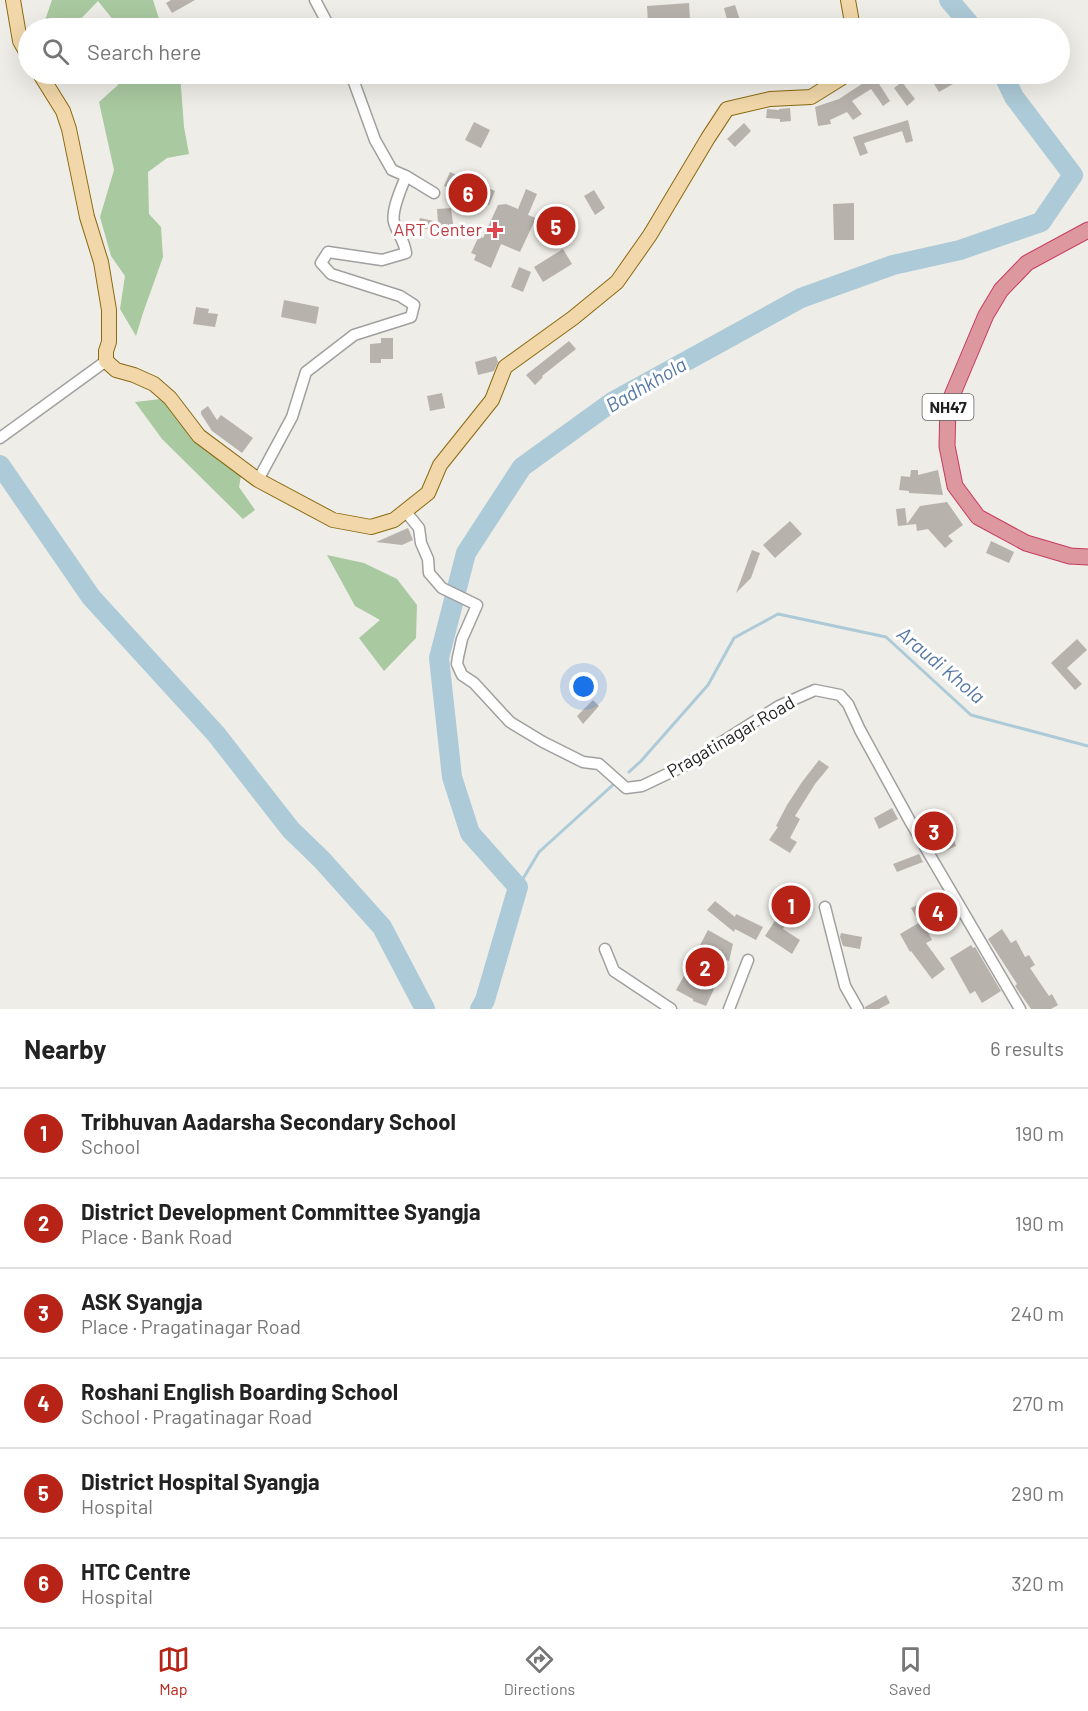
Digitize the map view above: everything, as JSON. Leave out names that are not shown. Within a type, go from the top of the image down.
[{"type":"highway","name":"NH47","points":[[1088,230],[1027,263],[1001,290],[986,315],[948,405],[947,446],[955,486],[978,517],[1026,543],[1070,556],[1088,557]]},
{"type":"main road","points":[[13,0],[18,29]]},
{"type":"main road","points":[[848,0],[851,18]]},
{"type":"main road","points":[[46,84],[63,111],[69,129],[87,217],[101,262],[109,310],[109,342],[103,364],[154,384],[170,398],[199,436],[258,480],[333,520],[371,527],[394,520],[428,493],[440,465],[492,400],[505,367],[573,318],[617,282],[650,236],[727,109],[770,99],[811,97],[832,84]]},
{"type":"street","points":[[315,0],[325,18]]},
{"type":"street","points":[[355,84],[375,140],[392,170],[434,193]]},
{"type":"street","points":[[258,480],[292,417],[306,372],[354,335],[411,317],[414,305],[400,296],[332,274],[321,263],[327,252],[382,260],[406,253],[404,242],[393,220],[406,176]]},
{"type":"street","points":[[0,438],[103,364]]},
{"type":"street","name":"Pragatinagar Road","points":[[406,512],[419,528],[421,543],[428,559],[429,573],[442,588],[477,605],[462,639],[456,664],[462,675],[474,683],[510,722],[583,762],[598,764],[626,788],[642,786],[684,766],[779,706],[815,690],[840,695],[848,704],[911,823],[1020,1009]]},
{"type":"street","points":[[825,907],[845,986],[858,1009]]},
{"type":"street","points":[[605,949],[614,971],[671,1009]]},
{"type":"street","points":[[729,1009],[748,960]]},
{"type":"green space","points":[[52,0],[153,0],[159,18],[111,18],[98,1],[82,18],[46,18]]},
{"type":"green space","points":[[181,84],[184,127],[189,154],[167,158],[148,172],[149,214],[161,227],[163,257],[136,336],[120,309],[125,276],[111,256],[100,217],[114,170],[99,102],[118,85]]},
{"type":"green space","points":[[175,400],[209,442],[242,470],[239,487],[255,510],[243,519],[162,439],[135,402]]},
{"type":"green space","points":[[327,555],[364,563],[397,579],[417,605],[416,638],[384,671],[359,638],[380,620],[355,606]]},
{"type":"building","points":[[171,0],[195,0],[172,13],[166,3]]},
{"type":"building","points":[[689,3],[690,18],[648,18],[647,6]]},
{"type":"building","points":[[735,5],[739,18],[727,18],[724,8]]},
{"type":"building","points":[[862,84],[879,84],[890,101],[883,106],[871,89],[852,101],[862,114],[853,120],[847,112],[830,120],[831,124],[818,126],[815,107],[839,99]]},
{"type":"building","points":[[904,84],[915,99],[907,106],[894,88]]},
{"type":"building","points":[[934,84],[953,84],[939,92]]},
{"type":"building","points":[[790,108],[791,121],[780,122],[780,119],[766,118],[767,109]]},
{"type":"building","points":[[908,120],[913,141],[906,143],[902,131],[864,143],[868,153],[860,156],[853,137]]},
{"type":"building","points":[[474,122],[490,130],[481,148],[465,140]]},
{"type":"building","points":[[744,123],[751,131],[735,147],[727,139]]},
{"type":"building","points":[[450,172],[495,191],[489,205],[444,186]]},
{"type":"building","points":[[526,189],[537,194],[528,215],[536,218],[520,252],[501,244],[491,268],[474,260],[476,255],[471,253],[479,236],[483,238],[498,205],[506,204],[518,209]]},
{"type":"building","points":[[594,190],[605,208],[595,215],[584,196]]},
{"type":"building","points":[[854,203],[854,240],[834,240],[833,204]]},
{"type":"building","points":[[451,208],[454,231],[439,232],[418,227],[420,218],[438,222],[437,209]]},
{"type":"building","points":[[563,249],[572,264],[543,282],[534,267]]},
{"type":"building","points":[[519,267],[531,272],[523,292],[511,287]]},
{"type":"building","points":[[284,300],[319,307],[316,324],[281,317]]},
{"type":"building","points":[[196,307],[209,309],[208,313],[218,314],[215,327],[193,324]]},
{"type":"building","points":[[381,338],[393,338],[393,359],[381,359],[381,363],[370,363],[370,344],[381,343]]},
{"type":"building","points":[[569,341],[576,349],[542,376],[535,385],[526,375]]},
{"type":"building","points":[[496,356],[498,362],[494,371],[478,375],[475,362]]},
{"type":"building","points":[[442,393],[445,408],[430,411],[427,396]]},
{"type":"building","points":[[208,406],[217,420],[221,415],[253,438],[242,453],[212,431],[201,414],[201,411]]},
{"type":"building","points":[[911,470],[918,470],[918,475],[938,470],[943,495],[909,493],[909,491],[899,490],[901,476],[910,477]]},
{"type":"building","points":[[947,502],[963,525],[948,536],[953,541],[945,548],[928,529],[917,531],[916,524],[898,526],[896,509],[905,508],[907,524],[920,506]]},
{"type":"building","points":[[790,521],[802,534],[775,558],[763,545]]},
{"type":"building","points":[[408,528],[413,540],[402,545],[376,542]]},
{"type":"building","points":[[991,541],[1014,552],[1009,563],[986,553]]},
{"type":"building","points":[[752,550],[760,553],[751,578],[736,593]]},
{"type":"building","points":[[1077,639],[1087,650],[1067,668],[1082,684],[1075,690],[1051,663]]},
{"type":"building","points":[[593,700],[599,706],[583,724],[577,716]]},
{"type":"building","points":[[819,760],[829,767],[815,784],[795,816],[800,819],[790,838],[797,842],[790,853],[769,840],[778,827],[776,826],[787,805]]},
{"type":"building","points":[[892,808],[898,819],[879,829],[874,818]]},
{"type":"building","points":[[936,817],[949,838],[953,837],[956,846],[938,854],[922,826]]},
{"type":"building","points":[[919,854],[923,862],[897,872],[893,864]]},
{"type":"building","points":[[792,890],[802,896],[783,929],[800,940],[792,954],[765,936]]},
{"type":"building","points":[[943,893],[948,904],[917,919],[911,908]]},
{"type":"building","points":[[715,901],[735,917],[736,914],[763,927],[756,940],[735,929],[734,932],[707,910]]},
{"type":"building","points":[[922,921],[932,940],[926,943],[945,969],[932,979],[910,952],[900,934]]},
{"type":"building","points":[[1002,929],[1011,943],[1016,940],[1025,957],[1029,955],[1035,965],[1030,968],[1049,996],[1052,994],[1058,1005],[1051,1009],[1031,1009],[988,939]]},
{"type":"building","points":[[708,930],[733,944],[729,961],[720,958],[705,983],[714,989],[706,1006],[676,990],[685,974],[691,976],[704,949],[699,947]]},
{"type":"building","points":[[841,933],[862,937],[860,949],[843,946]]},
{"type":"building","points":[[971,945],[975,947],[1001,991],[982,1003],[975,991],[970,994],[950,958]]},
{"type":"building","points":[[886,995],[890,1003],[879,1009],[865,1009],[865,1007]]},
{"type":"waterway","name":"Badhkhola","points":[[949,0],[964,18]]},
{"type":"waterway","name":"Badhkhola","points":[[480,1009],[485,1000],[518,887],[470,833],[452,777],[439,658],[466,553],[522,467],[612,402],[801,298],[893,265],[960,250],[1041,222],[1073,175],[1014,97],[1008,84]]},
{"type":"waterway","points":[[0,465],[91,597],[216,734],[291,830],[322,860],[382,927],[425,1009]]},
{"type":"waterway","name":"Araudi Khola","points":[[629,772],[708,685],[734,638],[778,614],[886,637],[971,715],[1088,746]]},
{"type":"waterway","name":"Araudi Khola","points":[[518,887],[539,852],[615,783]]},
{"type":"place","name":"HTC Centre","points":[[468,193]]},
{"type":"place","name":"District Hospital Syangja","points":[[556,226]]},
{"type":"place","name":"ART Center","points":[[495,230]]},
{"type":"place","name":"ASK Syangja","points":[[934,831]]},
{"type":"place","name":"Tribhuvan Aadarsha Secondary School","points":[[791,905]]},
{"type":"place","name":"Roshani English Boarding School","points":[[938,912]]},
{"type":"place","name":"District Development Committee Syangja","points":[[705,967]]}]
